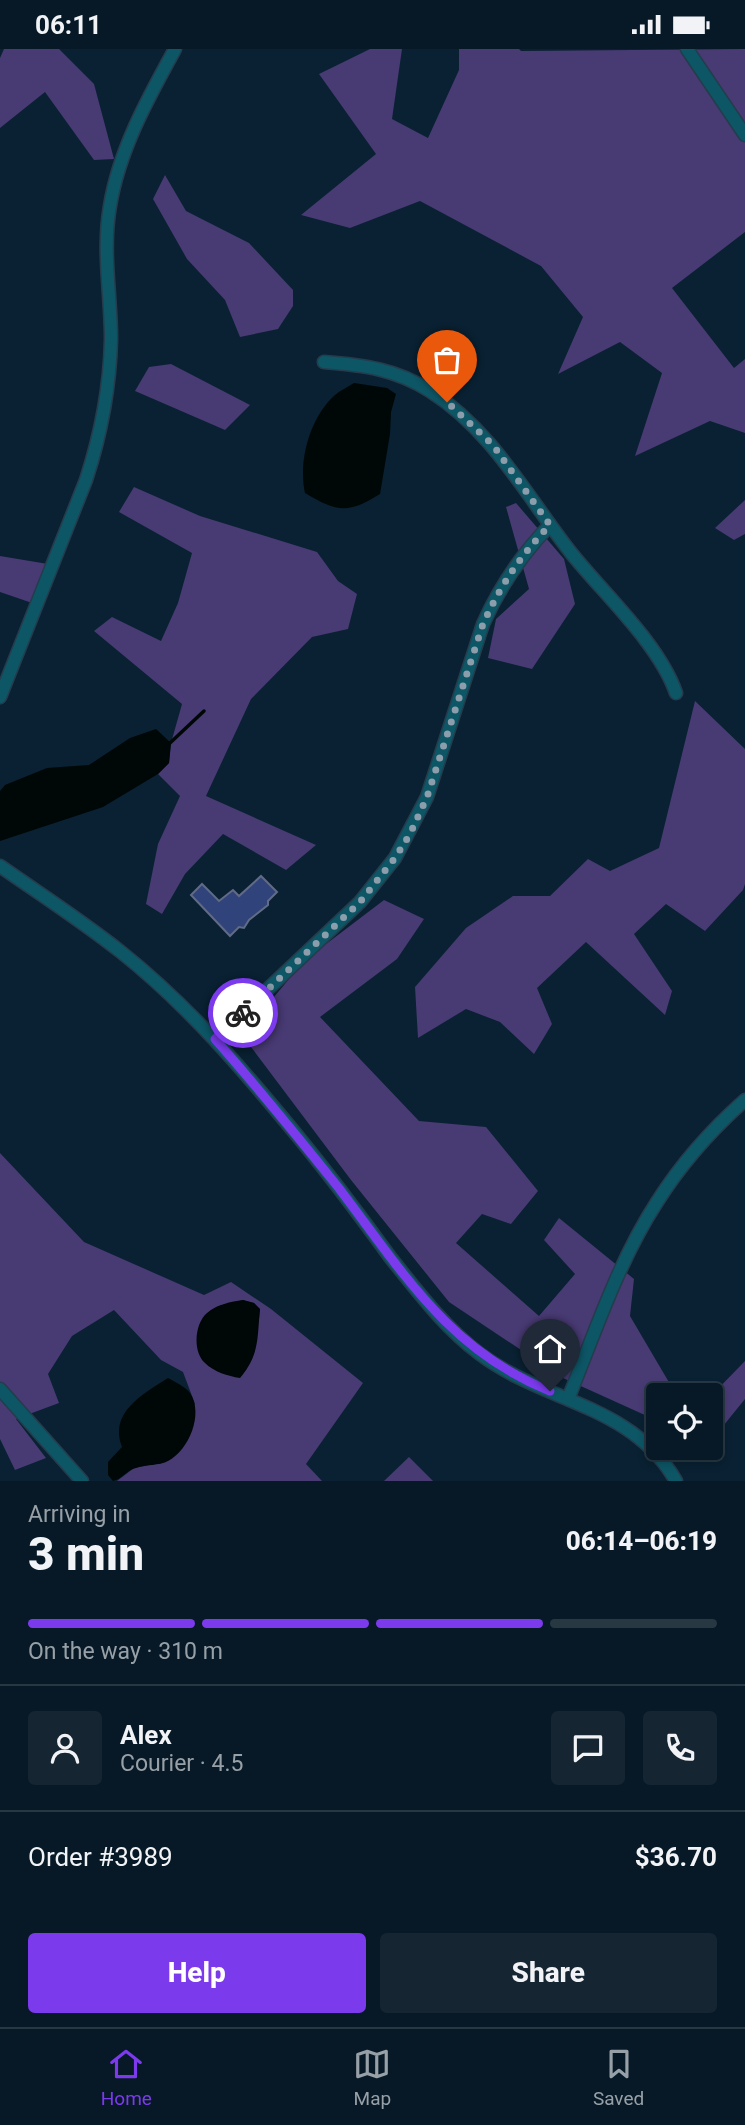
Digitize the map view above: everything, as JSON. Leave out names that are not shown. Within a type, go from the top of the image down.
[{"type":"street","points":[[0,697],[86,480],[97,445],[109,373],[111,337],[106,265],[110,205],[125,152],[175,49]]},
{"type":"street","points":[[687,49],[745,135]]},
{"type":"street","points":[[324,362],[362,365],[404,376],[447,402],[493,445],[550,525],[653,648],[676,693]]},
{"type":"street","points":[[215,1039],[360,902],[395,858],[410,834],[427,797],[483,624],[494,600],[526,551],[550,525]]},
{"type":"street","points":[[0,866],[88,927],[159,984],[215,1039],[306,1147],[439,1317],[465,1342],[497,1365],[531,1384],[603,1414],[628,1428],[659,1455],[676,1481]]},
{"type":"street","points":[[568,1399],[626,1259],[656,1203],[699,1145],[745,1100]]},
{"type":"street","points":[[0,1389],[82,1481]]},
{"type":"shaded area","points":[[4,49],[59,49],[94,84],[114,159],[94,160],[45,92],[0,128],[0,58]]},
{"type":"shaded area","points":[[370,49],[402,49],[392,119],[428,138],[459,70],[459,49],[745,49],[745,232],[672,288],[734,368],[745,359],[745,433],[710,421],[635,456],[662,373],[620,342],[558,374],[583,317],[541,266],[420,201],[350,228],[301,215],[376,154],[319,74]]},
{"type":"shaded area","points":[[165,175],[186,211],[249,243],[293,290],[293,306],[278,329],[240,337],[225,300],[187,259],[153,199]]},
{"type":"shaded area","points":[[171,364],[250,405],[225,430],[135,391],[149,367]]},
{"type":"shaded area","points":[[354,383],[387,388],[396,394],[391,412],[390,434],[380,494],[359,505],[334,507],[305,493],[305,454],[313,427],[326,404]]},
{"type":"shaded area","points":[[134,487],[200,516],[317,552],[338,581],[357,594],[348,629],[312,637],[251,699],[206,796],[316,845],[286,870],[223,834],[185,874],[162,914],[146,904],[158,844],[180,796],[158,774],[169,763],[171,743],[182,704],[94,631],[112,617],[161,641],[178,603],[192,553],[119,512]]},
{"type":"shaded area","points":[[745,500],[745,534],[734,540],[715,528]]},
{"type":"shaded area","points":[[516,503],[564,559],[575,604],[532,669],[488,658],[496,619],[529,589],[506,507]]},
{"type":"shaded area","points":[[0,556],[54,565],[38,605],[0,592]]},
{"type":"shaded area","points":[[695,701],[745,749],[745,884],[743,890],[705,931],[666,904],[634,934],[672,991],[665,1015],[586,942],[537,988],[552,1024],[534,1054],[500,1022],[466,1009],[418,1038],[415,987],[466,928],[513,896],[550,896],[588,859],[610,871],[659,848]]},
{"type":"shaded area","points":[[156,729],[171,743],[169,763],[158,774],[103,807],[0,841],[0,791],[5,785],[47,768],[89,765],[130,738]]},
{"type":"shaded area","points":[[384,900],[424,919],[397,959],[320,1017],[419,1121],[486,1127],[538,1191],[511,1224],[482,1214],[456,1243],[539,1316],[575,1274],[544,1240],[559,1218],[634,1279],[630,1316],[669,1383],[646,1383],[646,1416],[563,1378],[449,1302],[351,1180],[242,1035],[305,960]]},
{"type":"shaded area","points":[[0,1153],[84,1242],[204,1295],[231,1282],[271,1309],[363,1383],[306,1464],[322,1481],[117,1481],[134,1468],[166,1462],[195,1404],[183,1372],[161,1360],[114,1310],[72,1336],[48,1374],[59,1403],[16,1419],[46,1458],[15,1470],[0,1439]],"holes":[[[243,1300],[254,1303],[260,1309],[259,1319],[216,1307]]]},
{"type":"shaded area","points":[[243,1300],[254,1303],[260,1309],[254,1353],[240,1378],[221,1373],[205,1363],[198,1352],[197,1337],[200,1323],[207,1313],[220,1305]]},
{"type":"shaded area","points":[[745,1361],[745,1399],[723,1426],[723,1384]]},
{"type":"shaded area","points":[[168,1378],[188,1391],[194,1401],[195,1421],[188,1440],[176,1456],[168,1461],[133,1469],[113,1481],[108,1475],[108,1462],[122,1447],[119,1435],[124,1415],[138,1398]]},
{"type":"shaded area","points":[[409,1457],[433,1481],[384,1481]]},
{"type":"building","points":[[261,876],[277,892],[268,901],[268,905],[249,920],[244,928],[239,927],[230,936],[191,895],[202,884],[219,901],[233,890],[239,896]]},
{"type":"waterway","points":[[170,743],[204,711]]},
{"type":"way so far","points":[[243,1013],[360,902],[395,858],[410,834],[427,797],[483,624],[494,600],[507,576],[550,525],[493,445],[447,402]]},
{"type":"route","points":[[243,1013],[215,1039],[306,1147],[418,1293],[457,1335],[481,1355],[508,1372],[550,1391]]}]
